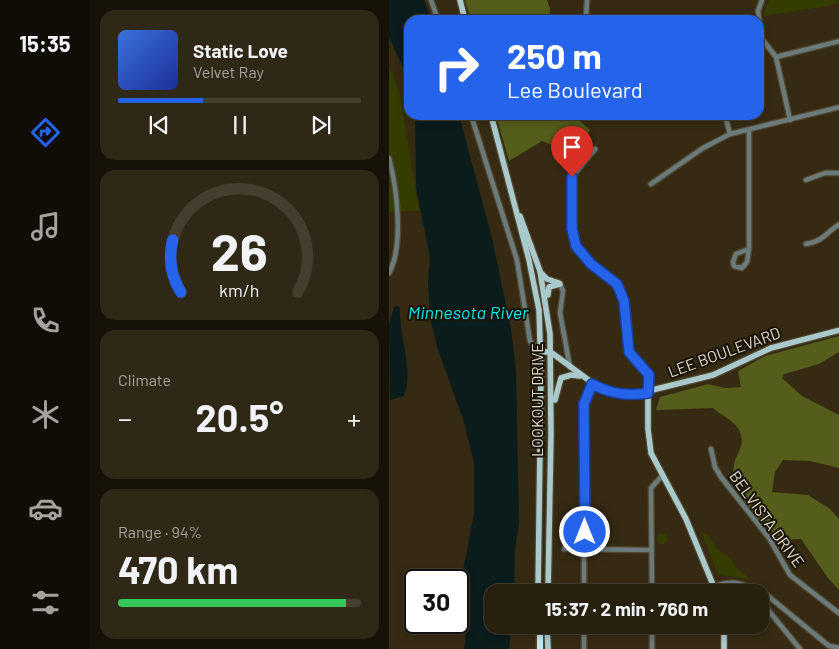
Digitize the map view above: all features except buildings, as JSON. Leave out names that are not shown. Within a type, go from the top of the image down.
[{"type":"highway","points":[[536,649],[538,634]]},
{"type":"highway","points":[[539,634],[540,649]]},
{"type":"main road","points":[[460,0],[464,15]]},
{"type":"main road","name":"LOOKOUT DRIVE","points":[[492,120],[517,212],[539,310],[541,351],[539,584]]},
{"type":"main road","name":"LOOKOUT DRIVE","points":[[517,212],[539,272],[552,353],[547,584]]},
{"type":"main road","points":[[539,272],[547,279],[560,284]]},
{"type":"main road","points":[[550,334],[552,317],[548,289],[554,284],[560,284]]},
{"type":"main road","name":"LEE BOULEVARD","points":[[541,351],[552,353],[592,384],[616,394],[632,396],[713,375],[771,348],[839,330]]},
{"type":"main road","points":[[551,435],[558,383],[565,376],[582,377]]},
{"type":"main road","points":[[648,393],[648,429],[651,452],[686,519],[713,584]]},
{"type":"main road","points":[[547,634],[548,649]]},
{"type":"main road","points":[[723,649],[724,634]]},
{"type":"street","points":[[431,0],[436,15]]},
{"type":"street","points":[[586,15],[587,0]]},
{"type":"street","points":[[759,15],[762,0]]},
{"type":"street","points":[[776,57],[839,41]]},
{"type":"street","points":[[764,42],[776,57],[789,120]]},
{"type":"street","points":[[651,184],[703,148],[730,134],[839,107]]},
{"type":"street","points":[[473,120],[517,260],[529,341],[541,351]]},
{"type":"street","points":[[726,120],[730,134]]},
{"type":"street","points":[[749,130],[749,249],[745,265],[742,268],[734,266],[733,262],[736,254],[749,249]]},
{"type":"street","points":[[595,149],[572,177],[572,229],[576,246],[591,264],[617,284],[624,301],[629,352],[649,375],[648,393]]},
{"type":"street","points":[[389,158],[395,180],[397,227],[394,262],[389,273]]},
{"type":"street","points":[[806,180],[825,173],[839,173]]},
{"type":"street","points":[[807,244],[819,242],[830,230],[839,224]]},
{"type":"street","points":[[560,284],[563,292],[560,313],[570,367]]},
{"type":"street","points":[[584,584],[584,404],[592,384]]},
{"type":"street","name":"BELVISTA DRIVE","points":[[711,449],[715,467],[721,477],[769,538],[790,574],[839,614]]},
{"type":"street","points":[[651,584],[651,488],[662,476]]},
{"type":"street","points":[[564,549],[651,550]]},
{"type":"street","points":[[720,584],[727,582],[742,584]]},
{"type":"street","points":[[769,597],[829,646],[839,648]]},
{"type":"street","points":[[769,611],[801,649]]},
{"type":"street","points":[[584,634],[584,649]]},
{"type":"street","points":[[652,634],[652,649]]},
{"type":"green space","points":[[465,0],[547,0],[550,9],[549,15],[470,15]]},
{"type":"green space","points":[[769,0],[839,0],[840,2],[828,6],[763,15]]},
{"type":"green space","points":[[389,66],[400,94],[419,211],[389,212]]},
{"type":"green space","points":[[497,120],[579,120],[590,130],[580,147],[566,151],[542,141],[509,161]]},
{"type":"green space","points":[[839,336],[839,352],[819,364],[784,374],[782,378],[802,396],[839,415],[839,468],[810,461],[783,460],[775,472],[772,492],[808,495],[830,509],[839,519],[839,590],[828,578],[801,539],[781,540],[764,525],[741,497],[733,475],[734,464],[742,439],[739,430],[733,423],[713,408],[656,410],[660,397],[708,384],[725,388],[741,387],[738,371],[765,356]]},
{"type":"green space","points":[[701,531],[709,536],[716,548],[731,559],[737,568],[751,580],[718,574]]},
{"type":"green space","points":[[662,533],[668,539],[662,545],[656,539]]},
{"type":"water","points":[[389,0],[424,0],[430,15],[404,15],[404,72],[389,37]]},
{"type":"water","name":"Minnesota River","points":[[415,120],[460,120],[492,238],[511,329],[516,372],[519,522],[515,548],[514,584],[484,584],[484,634],[510,634],[509,649],[464,649],[466,634],[469,634],[469,569],[463,569],[474,514],[474,463],[464,422],[437,347],[430,317],[428,282],[430,258],[416,187]]},
{"type":"water","points":[[394,307],[400,307],[401,329],[408,376],[404,396],[390,400],[389,324]]},
{"type":"route","points":[[572,177],[572,229],[576,246],[591,264],[617,284],[624,301],[629,352],[649,375],[648,393],[632,396],[616,394],[602,390],[592,384],[586,396],[584,404],[585,532]]}]
